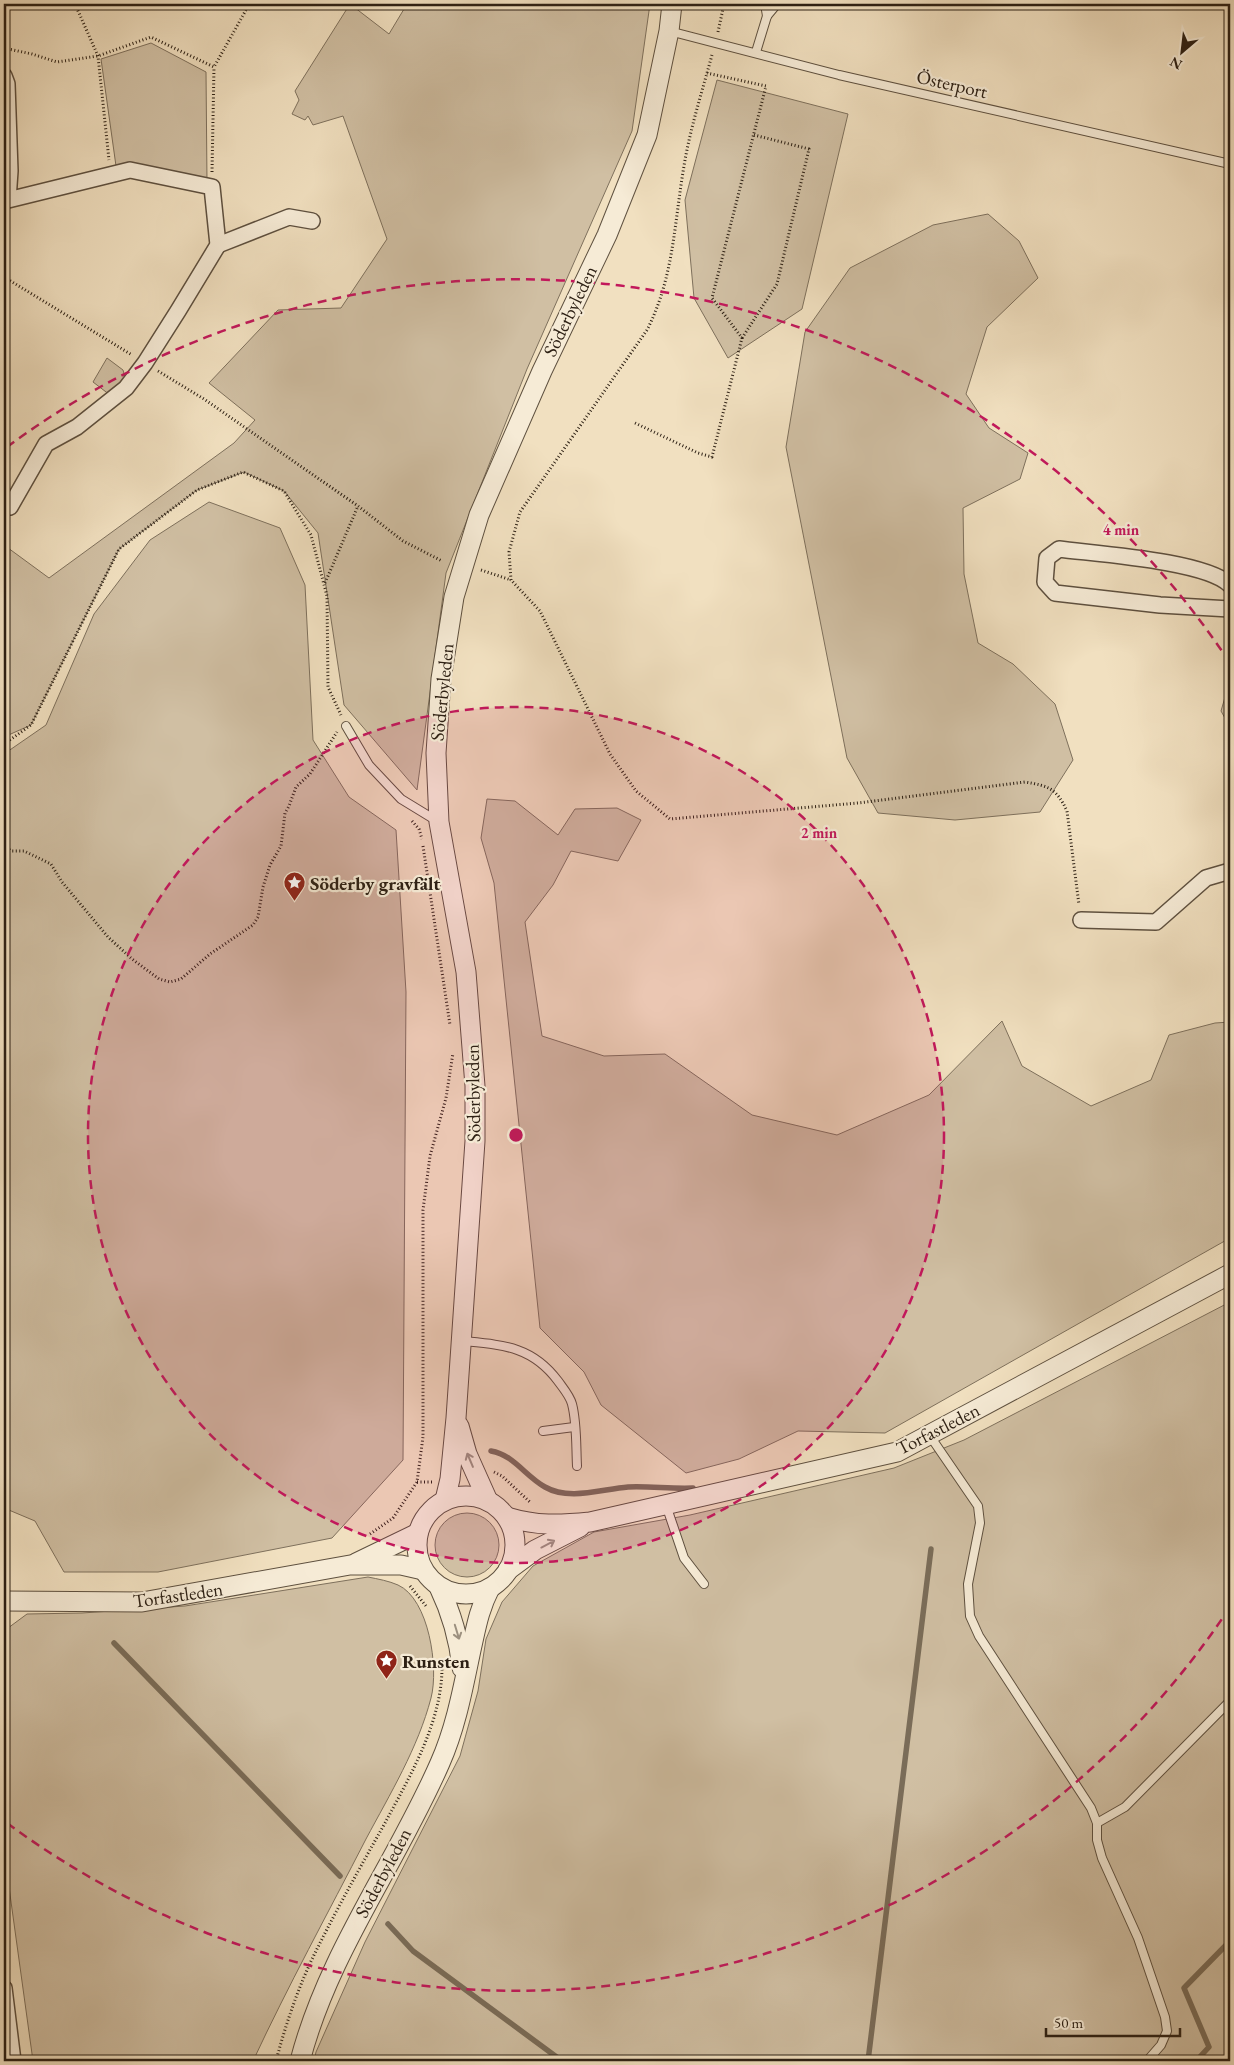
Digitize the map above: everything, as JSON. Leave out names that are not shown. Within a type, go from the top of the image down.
[{"type":"street","name":"Söderbyleden","points":[[445,1500],[450,1479],[456,1418],[474,1141],[475,1086],[466,972],[439,822],[436,752],[440,688],[454,597],[479,515],[542,371],[607,235],[647,135],[669,31],[672,4]]},
{"type":"street","points":[[4,76],[7,84],[10,171],[8,200],[130,170],[212,188],[218,245]]},
{"type":"street","points":[[10,507],[46,444],[77,427],[126,388],[145,363],[218,245],[289,217],[312,221]]},
{"type":"street","points":[[1230,585],[1222,577],[1194,567],[1059,549],[1048,558],[1045,582],[1055,593],[1160,605],[1230,609]]},
{"type":"street","points":[[1081,920],[1156,922],[1206,878],[1230,872]]},
{"type":"street","name":"Torfastleden","points":[[506,1517],[526,1523],[550,1526],[590,1522],[897,1452],[1230,1274]]},
{"type":"street","name":"Söderbyleden","points":[[456,1418],[475,1473],[488,1501]]},
{"type":"street","points":[[460,1495],[474,1496],[488,1501],[506,1517],[515,1537],[515,1549],[508,1570],[490,1588],[477,1593],[451,1592],[438,1586],[423,1570],[416,1546],[418,1533],[428,1513],[445,1500],[460,1495]]},
{"type":"street","name":"Torfastleden","points":[[508,1570],[535,1550],[590,1522]]},
{"type":"street","name":"Torfastleden","points":[[350,1565],[418,1533]]},
{"type":"street","name":"Torfastleden","points":[[4,1601],[142,1602],[350,1565],[401,1565],[423,1570]]},
{"type":"street","name":"Söderbyleden","points":[[438,1586],[449,1607],[459,1639],[464,1685]]},
{"type":"street","name":"Söderbyleden","points":[[300,2061],[319,2002],[338,1958],[440,1764],[458,1714],[481,1605],[490,1588]]},
{"type":"street","points":[[4,1988],[12,2061]]},
{"type":"lane","points":[[765,4],[767,16]]},
{"type":"lane","points":[[756,52],[767,16],[777,4]]},
{"type":"lane","name":"Österport","points":[[669,31],[715,44],[756,52],[848,78],[1230,164]]},
{"type":"lane","points":[[346,726],[368,765],[401,799],[439,822]]},
{"type":"lane","points":[[460,1341],[499,1345],[521,1350],[537,1358],[565,1391],[572,1404],[577,1466]]},
{"type":"lane","points":[[543,1431],[574,1427]]},
{"type":"lane","points":[[929,1435],[978,1506],[980,1523],[968,1584],[970,1616],[979,1636],[1091,1808],[1097,1823],[1097,1840],[1102,1858],[1138,1938],[1166,2017],[1167,2031],[1161,2045],[1147,2061]]},
{"type":"lane","points":[[666,1505],[684,1558],[704,1584]]},
{"type":"lane","points":[[1097,1823],[1125,1807],[1230,1701]]},
{"type":"path","points":[[75,4],[98,56],[110,175]]},
{"type":"path","points":[[212,188],[214,67],[246,10],[260,4]]},
{"type":"path","points":[[512,580],[509,552],[520,512],[647,330],[658,310],[668,280],[689,141],[724,4]]},
{"type":"path","points":[[4,48],[57,62],[98,56],[151,36],[214,67]]},
{"type":"path","points":[[707,73],[766,86],[712,298],[742,338]]},
{"type":"path","points":[[635,422],[698,453],[712,457],[742,338],[777,284],[808,149],[754,134]]},
{"type":"path","points":[[4,277],[204,399],[358,506],[403,541],[442,560]]},
{"type":"path","points":[[4,744],[31,725],[119,549],[197,490],[244,472],[284,491],[311,535],[328,596],[328,687],[346,726],[335,734],[310,774],[296,787],[289,806],[284,813],[282,846],[270,865],[263,887],[258,917],[252,925],[210,954],[181,979],[170,982],[159,979],[132,959],[108,937],[62,882],[51,864],[24,851],[11,851],[4,846]]},
{"type":"path","points":[[324,584],[358,506]]},
{"type":"path","points":[[476,568],[512,580],[540,610],[610,754],[636,791],[670,820],[858,803],[1025,782],[1049,786],[1061,799],[1067,811],[1081,920]]},
{"type":"path","points":[[410,819],[418,829],[422,839],[451,1030]]},
{"type":"path","points":[[370,1535],[393,1518],[417,1482],[423,1437],[423,1210],[430,1156],[446,1098],[454,1047]]},
{"type":"path","points":[[475,1473],[495,1472],[535,1505]]},
{"type":"path","points":[[417,1482],[434,1482],[450,1479]]},
{"type":"path","points":[[393,1518],[397,1543]]},
{"type":"path","points":[[401,1565],[404,1576],[430,1612]]},
{"type":"path","points":[[276,2061],[283,2033],[317,1948],[399,1798],[422,1749],[440,1689],[442,1661]]},
{"type":"shaded area","points":[[350,4],[389,34],[407,4],[650,4],[632,131],[527,369],[446,573],[417,790],[344,705],[318,533],[284,491],[244,472],[197,490],[119,549],[31,725],[4,737],[4,545],[49,578],[234,443],[255,420],[209,383],[278,310],[341,308],[387,239],[343,116],[313,125],[308,116],[305,120],[292,114],[299,100],[295,91]]},
{"type":"shaded area","points":[[151,43],[206,72],[207,182],[116,166],[101,59]]},
{"type":"shaded area","points":[[717,80],[848,114],[802,309],[728,358],[694,298],[685,200]]},
{"type":"shaded area","points":[[988,214],[1019,241],[1038,278],[987,327],[966,394],[989,428],[1028,453],[1020,479],[963,508],[964,574],[978,643],[1013,664],[1055,704],[1073,760],[1040,812],[955,820],[878,813],[847,758],[786,447],[805,332],[850,268],[933,225]]},
{"type":"shaded area","points":[[107,358],[123,370],[126,381],[110,395],[93,382]]},
{"type":"shaded area","points":[[209,502],[280,528],[305,585],[313,740],[349,797],[396,830],[406,992],[403,1460],[332,1538],[158,1572],[64,1572],[35,1521],[4,1508],[4,754],[46,725],[94,614],[150,540]]},
{"type":"shaded area","points":[[1230,680],[1230,727],[1221,711]]},
{"type":"shaded area","points":[[487,799],[515,801],[558,835],[575,809],[617,808],[641,820],[618,861],[571,851],[553,885],[525,922],[542,1036],[604,1056],[665,1054],[752,1115],[837,1135],[929,1095],[1002,1021],[1022,1066],[1091,1106],[1151,1080],[1169,1035],[1215,1023],[1230,1022],[1230,1238],[885,1433],[798,1431],[739,1459],[686,1473],[601,1405],[584,1372],[540,1328],[494,883],[481,838]]},
{"type":"shaded area","points":[[1230,1302],[1230,2061],[314,2061],[316,2052],[365,1942],[460,1756],[478,1691],[486,1639],[502,1602],[533,1566],[594,1532],[690,1515],[894,1468],[964,1440]]},
{"type":"shaded area","points":[[467,1513],[485,1519],[493,1527],[499,1545],[493,1563],[485,1571],[467,1577],[449,1571],[441,1563],[435,1545],[441,1527],[449,1519]]},
{"type":"shaded area","points":[[368,1577],[398,1585],[409,1593],[417,1604],[424,1619],[432,1653],[434,1670],[431,1698],[419,1735],[403,1770],[294,1977],[253,2061],[33,2061],[4,1851],[4,1631],[27,1614],[82,1613],[185,1606]]},
{"type":"waterway","points":[[491,1451],[513,1461],[545,1487],[564,1493],[586,1493],[628,1487],[693,1488]]},
{"type":"waterway","points":[[868,2061],[931,1549]]},
{"type":"waterway","points":[[114,1643],[340,1876]]},
{"type":"waterway","points":[[388,1924],[413,1951],[562,2061]]},
{"type":"waterway","points":[[1196,2061],[1209,2047],[1184,1988],[1230,1941]]},
{"type":"place","name":"Söderby gravfält","points":[[294,902]]},
{"type":"place","name":"Runsten","points":[[386,1680]]}]
